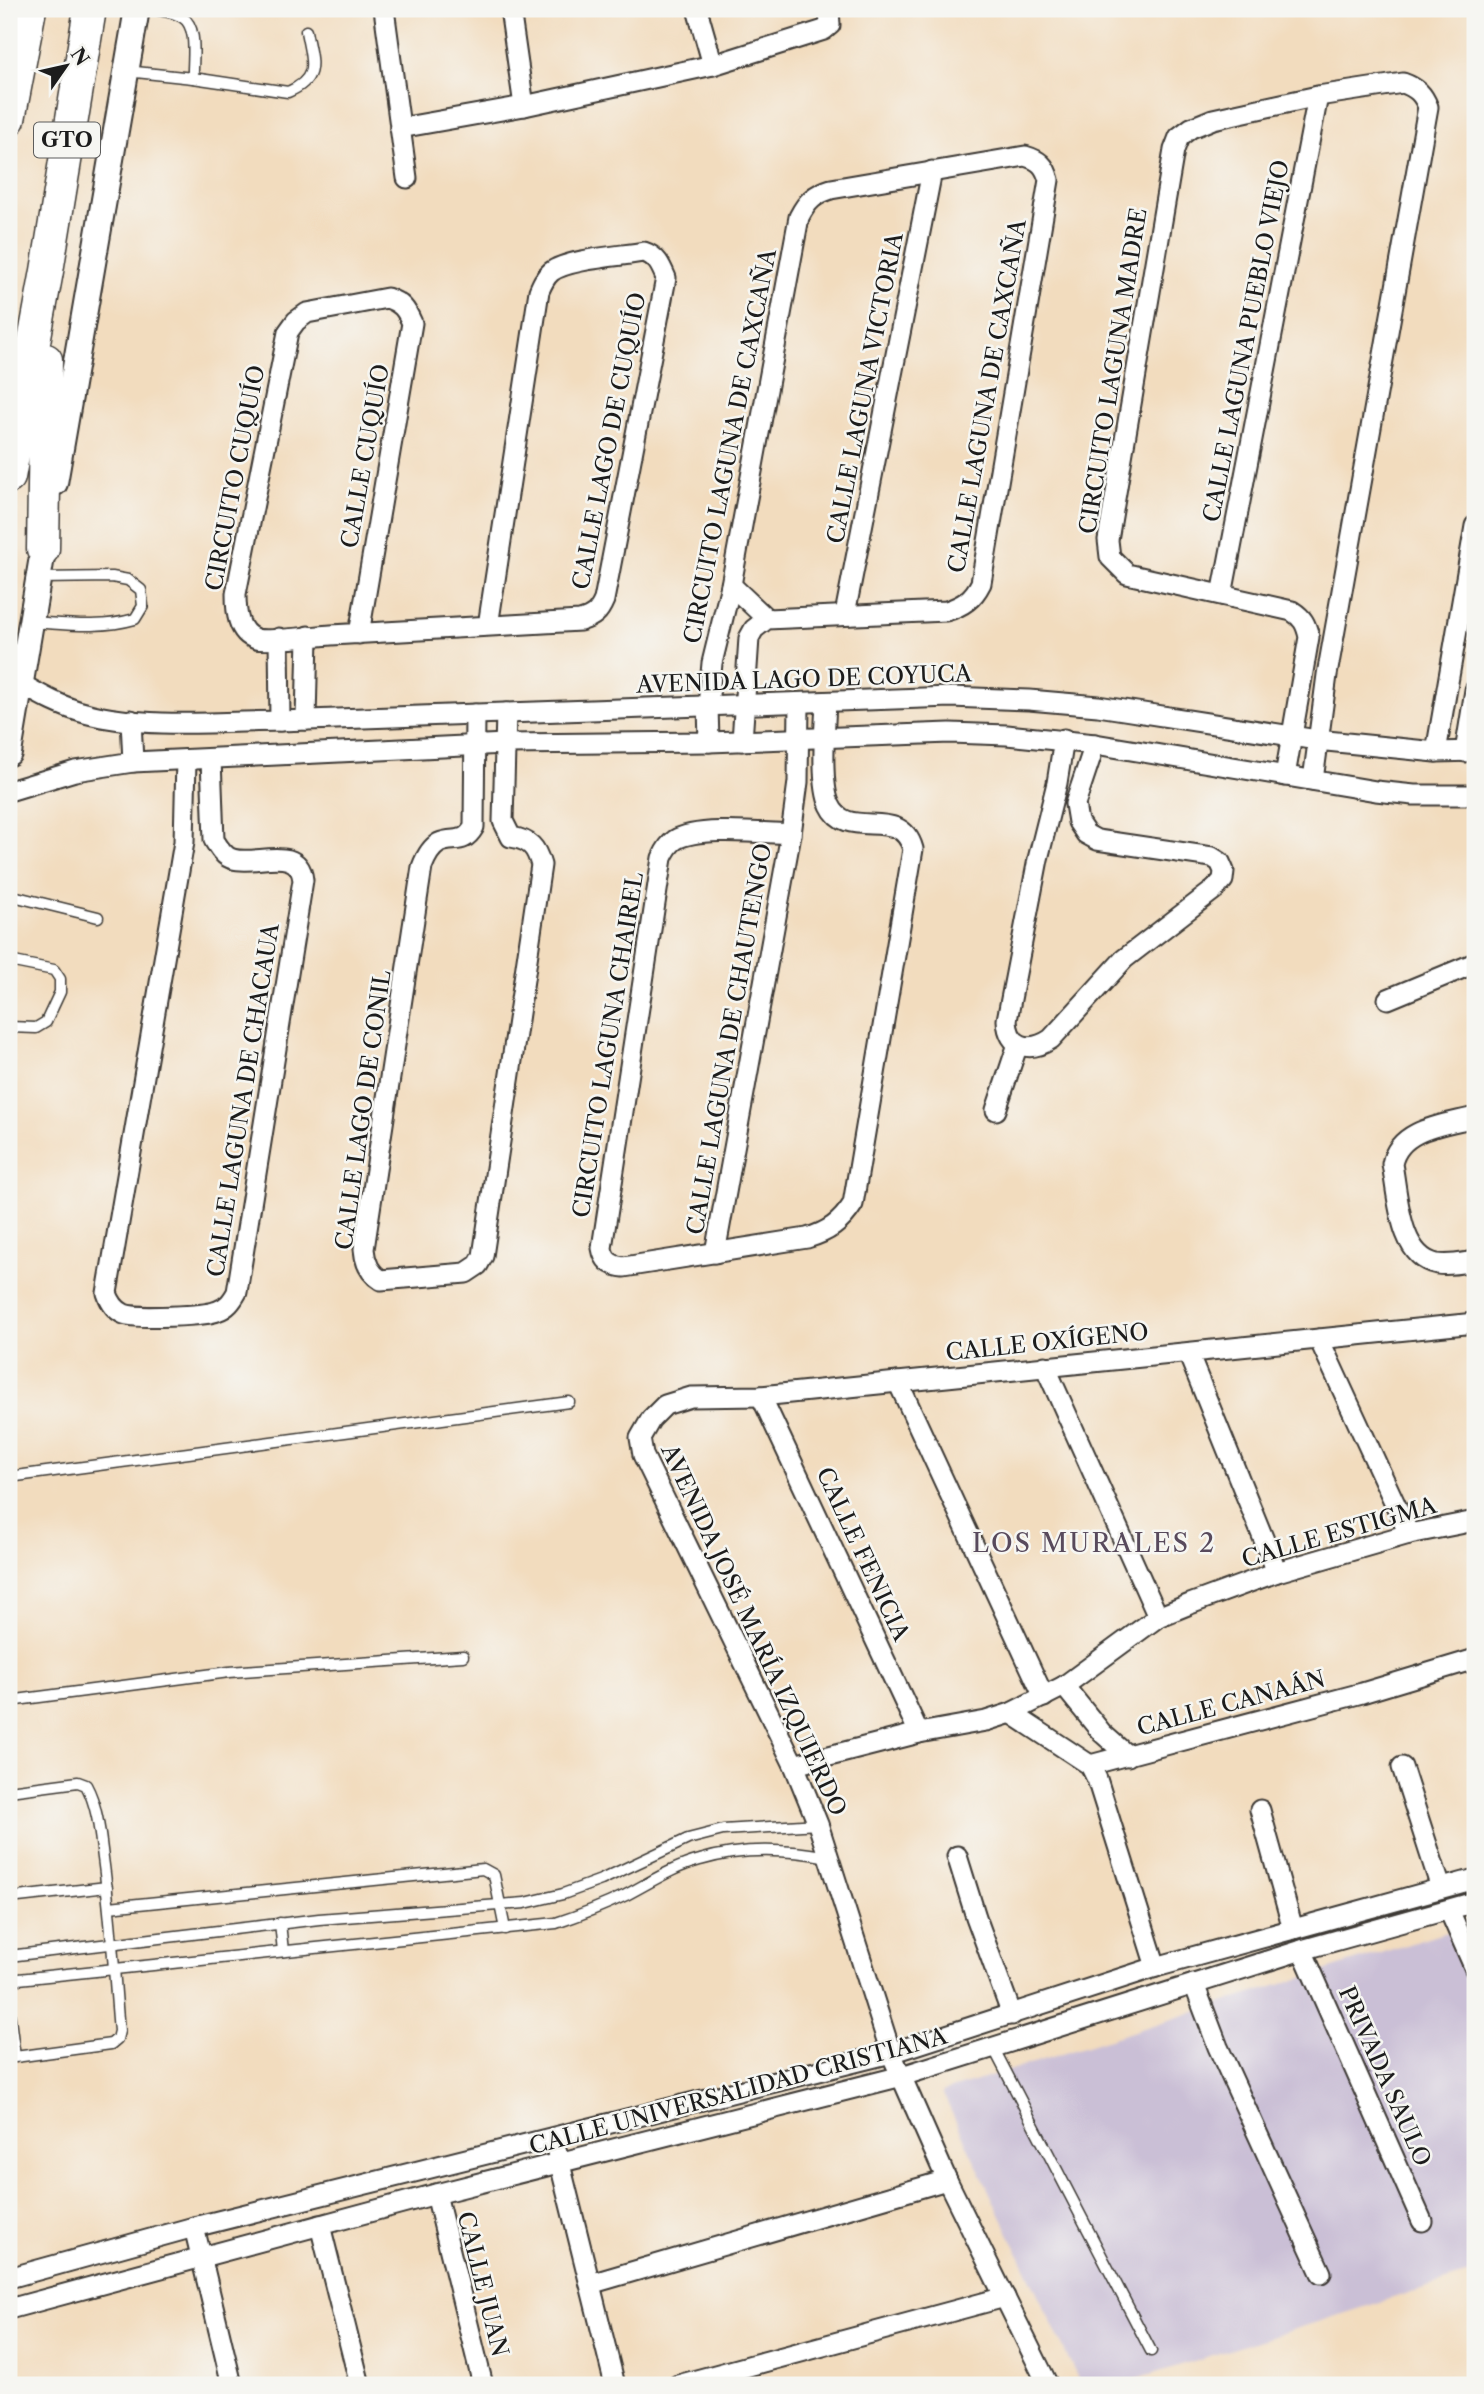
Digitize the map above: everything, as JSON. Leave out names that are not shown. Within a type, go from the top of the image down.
[{"type":"main road","name":"GTO","points":[[9,119],[30,9]]},
{"type":"main road","name":"GTO","points":[[9,477],[47,271],[89,9]]},
{"type":"main road","points":[[41,563],[47,271]]},
{"type":"street","points":[[9,753],[137,9]]},
{"type":"street","points":[[384,9],[407,178]]},
{"type":"street","points":[[510,9],[524,106]]},
{"type":"street","points":[[697,9],[713,65]]},
{"type":"street","points":[[400,128],[524,106],[713,65],[824,30],[830,25],[830,9]]},
{"type":"street","points":[[1313,780],[1317,740],[1428,107],[1424,96],[1415,87],[1403,83],[1318,96]]},
{"type":"street","name":"CIRCUITO LAGUNA MADRE","points":[[1285,776],[1309,637],[1301,616],[1292,611],[1128,574],[1110,557],[1108,540],[1174,150],[1179,137],[1191,128],[1213,119],[1318,96]]},
{"type":"street","name":"CALLE LAGUNA PUEBLO VIEJO","points":[[1223,595],[1318,96]]},
{"type":"street","name":"CALLE LAGUNA DE CAXCAÑA","points":[[767,619],[946,611],[960,607],[970,599],[981,583],[1049,180],[1047,170],[1039,160],[1025,156],[932,171]]},
{"type":"street","name":"CIRCUITO LAGUNA DE CAXCAÑA","points":[[709,742],[708,706],[712,663],[731,585],[799,216],[806,204],[818,193],[831,188],[932,171]]},
{"type":"street","name":"CALLE LAGUNA VICTORIA","points":[[845,614],[932,171]]},
{"type":"street","name":"CALLE LAGO DE CUQUÍO","points":[[257,639],[580,621],[591,618],[600,611],[666,278],[661,264],[651,254],[644,252],[565,264],[545,278],[539,291],[488,626]]},
{"type":"street","name":"CALLE CUQUÍO","points":[[296,321],[307,313],[387,298],[399,302],[407,310],[412,323],[359,634]]},
{"type":"street","name":"CIRCUITO CUQUÍO","points":[[257,639],[247,634],[240,624],[236,613],[236,594],[288,332],[296,321]]},
{"type":"street","points":[[1436,752],[1467,617],[1475,526]]},
{"type":"street","points":[[731,585],[767,619],[754,629],[749,638],[742,741]]},
{"type":"street","points":[[306,720],[308,636]]},
{"type":"street","points":[[279,638],[280,720]]},
{"type":"street","name":"AVENIDA LAGO DE COYUCA","points":[[22,684],[57,704],[88,714],[181,723],[951,697],[1098,706],[1317,740],[1436,752],[1470,751]]},
{"type":"street","points":[[1470,751],[1475,690]]},
{"type":"street","points":[[715,1252],[807,1238],[823,1233],[836,1225],[853,1204],[913,849],[907,835],[895,826],[850,822],[836,814],[828,802],[826,702]]},
{"type":"street","points":[[791,834],[798,782],[799,703]]},
{"type":"street","name":"CALLE LAGO DE CONIL","points":[[475,714],[474,827],[463,839],[438,844],[426,857],[422,867],[364,1249],[368,1267],[374,1276],[381,1280],[466,1273],[478,1265],[483,1256],[541,865],[533,848],[525,839],[511,837],[503,821],[506,713]]},
{"type":"street","points":[[131,720],[133,762]]},
{"type":"street","points":[[9,791],[75,771],[133,762],[473,745],[709,742],[950,733],[1064,739],[1414,795],[1475,794]]},
{"type":"street","points":[[1064,739],[1007,1020],[1011,1036],[1018,1044],[1028,1048],[1038,1047],[1051,1039],[1124,959],[1223,880],[1224,871],[1220,862],[1212,857],[1097,840],[1086,834],[1075,815],[1074,804],[1095,744]]},
{"type":"street","points":[[184,842],[214,840],[211,759]]},
{"type":"street","name":"CALLE LAGUNA DE CHACAUA","points":[[186,760],[184,842],[107,1293],[110,1302],[118,1311],[133,1317],[213,1313],[228,1305],[237,1292],[303,880],[299,867],[290,859],[234,860],[220,849],[214,840]]},
{"type":"street","name":"CIRCUITO LAGUNA CHAIREL","points":[[715,1252],[624,1267],[612,1265],[606,1259],[602,1248],[662,858],[665,850],[677,839],[702,832],[791,834]]},
{"type":"street","name":"CALLE LAGUNA DE CHAUTENGO","points":[[715,1252],[791,834]]},
{"type":"street","points":[[1388,999],[1475,963]]},
{"type":"street","points":[[996,1110],[1018,1044]]},
{"type":"street","points":[[1475,1116],[1416,1133],[1402,1142],[1394,1152],[1392,1164],[1406,1239],[1421,1256],[1434,1264],[1452,1265],[1475,1261]]},
{"type":"street","name":"CALLE OXÍGENO","points":[[640,1438],[651,1419],[665,1405],[691,1398],[761,1396],[1475,1323]]},
{"type":"street","points":[[1319,1339],[1409,1534]]},
{"type":"street","points":[[1188,1353],[1277,1572]]},
{"type":"street","points":[[1045,1366],[1158,1617]]},
{"type":"street","points":[[898,1382],[1044,1697]]},
{"type":"street","name":"CALLE FENICIA","points":[[761,1396],[919,1733]]},
{"type":"street","name":"AVENIDA JOSÉ MARÍA IZQUIERDO","points":[[640,1438],[643,1455],[794,1765],[818,1824],[891,2053],[947,2180],[1048,2385]]},
{"type":"street","name":"CALLE ESTIGMA","points":[[794,1765],[1011,1713],[1064,1686],[1158,1617],[1277,1572],[1409,1534],[1475,1521]]},
{"type":"street","name":"CALLE CANAÁN","points":[[1090,1765],[1362,1693],[1475,1659]]},
{"type":"street","points":[[1064,1686],[1102,1733],[1128,1756]]},
{"type":"street","points":[[1011,1713],[1090,1765],[1097,1779],[1156,1967]]},
{"type":"street","points":[[1402,1767],[1441,1888]]},
{"type":"street","points":[[1260,1810],[1293,1929]]},
{"type":"street","points":[[957,1856],[1012,2015]]},
{"type":"street","name":"CALLE UNIVERSALIDAD CRISTIANA","points":[[9,2278],[194,2227],[891,2053],[1156,1967],[1475,1879]]},
{"type":"street","name":"CALLE UNIVERSALIDAD CRISTIANA","points":[[9,2309],[436,2194],[902,2076],[1302,1950],[1475,1902]]},
{"type":"street","points":[[1449,1909],[1475,1969]]},
{"type":"street","name":"PRIVADA SAULO","points":[[1302,1950],[1422,2221]]},
{"type":"street","points":[[1194,1984],[1217,2047],[1321,2273]]},
{"type":"street","points":[[553,2136],[615,2385]]},
{"type":"street","points":[[590,2284],[947,2180]]},
{"type":"street","name":"CALLE JUAN","points":[[436,2194],[483,2385]]},
{"type":"street","points":[[320,2225],[360,2385]]},
{"type":"street","points":[[194,2227],[232,2385]]},
{"type":"street","points":[[678,2385],[1005,2297]]},
{"type":"lane","points":[[154,9],[179,15],[192,27],[193,78]]},
{"type":"lane","points":[[126,71],[288,92],[302,86],[310,78],[312,64],[306,31]]},
{"type":"lane","points":[[31,622],[97,626],[119,624],[135,619],[143,606],[141,590],[128,580],[41,563]]},
{"type":"lane","points":[[9,895],[98,917]]},
{"type":"lane","points":[[9,961],[54,970],[60,979],[60,992],[46,1022],[36,1028],[9,1027]]},
{"type":"lane","points":[[9,1477],[569,1402]]},
{"type":"lane","points":[[9,1701],[229,1672],[463,1656]]},
{"type":"lane","points":[[9,1791],[78,1782],[86,1785],[91,1794],[107,1887],[119,2031],[117,2039],[111,2044],[12,2057],[9,2011]]},
{"type":"lane","points":[[9,1956],[280,1923],[525,1903],[563,1894],[601,1880],[688,1839],[723,1830],[818,1824]]},
{"type":"lane","points":[[9,1980],[556,1923],[593,1911],[667,1872],[700,1859],[775,1850],[829,1857]]},
{"type":"lane","points":[[109,1907],[483,1869],[494,1875],[505,1930]]},
{"type":"lane","points":[[9,1898],[107,1887]]},
{"type":"lane","points":[[280,1923],[283,1951]]},
{"type":"lane","points":[[993,2047],[1151,2351]]},
{"type":"shaded area","points":[[1475,1923],[1475,2272],[1118,2385],[1081,2385],[942,2092]]},
{"type":"district","name":"LOS MURALES 2","points":[[1094,1543]]}]
